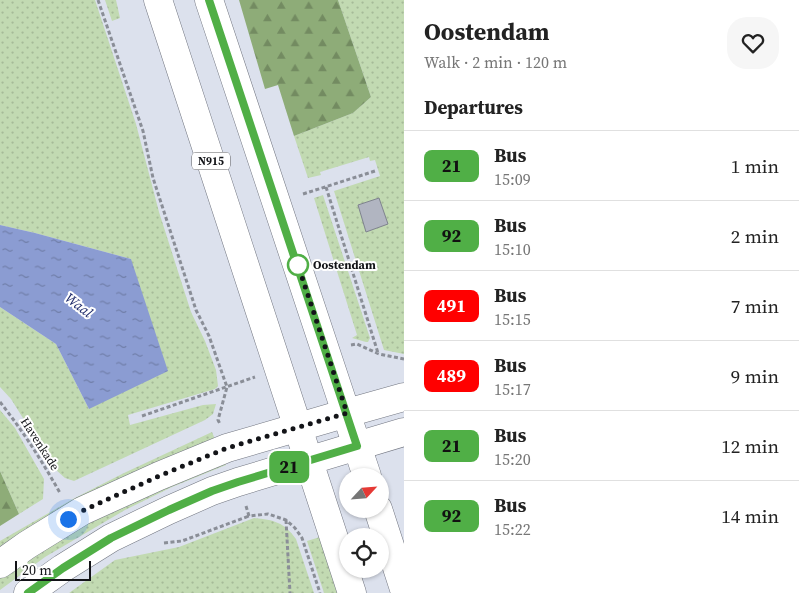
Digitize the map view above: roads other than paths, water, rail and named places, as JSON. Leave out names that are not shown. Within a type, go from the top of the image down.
[{"type":"main road","name":"N915","points":[[158,0],[352,593]]},
{"type":"main road","points":[[209,0],[364,468]]},
{"type":"main road","points":[[0,564],[82,511],[159,476],[227,448],[404,397]]},
{"type":"main road","points":[[28,593],[63,568],[111,538],[212,491],[404,432]]},
{"type":"main road","points":[[381,518],[404,589]]},
{"type":"water","name":"Waal","points":[[0,225],[131,259],[168,371],[89,409],[56,344],[0,307]]},
{"type":"place","name":"Oostendam","points":[[298,265]]}]
